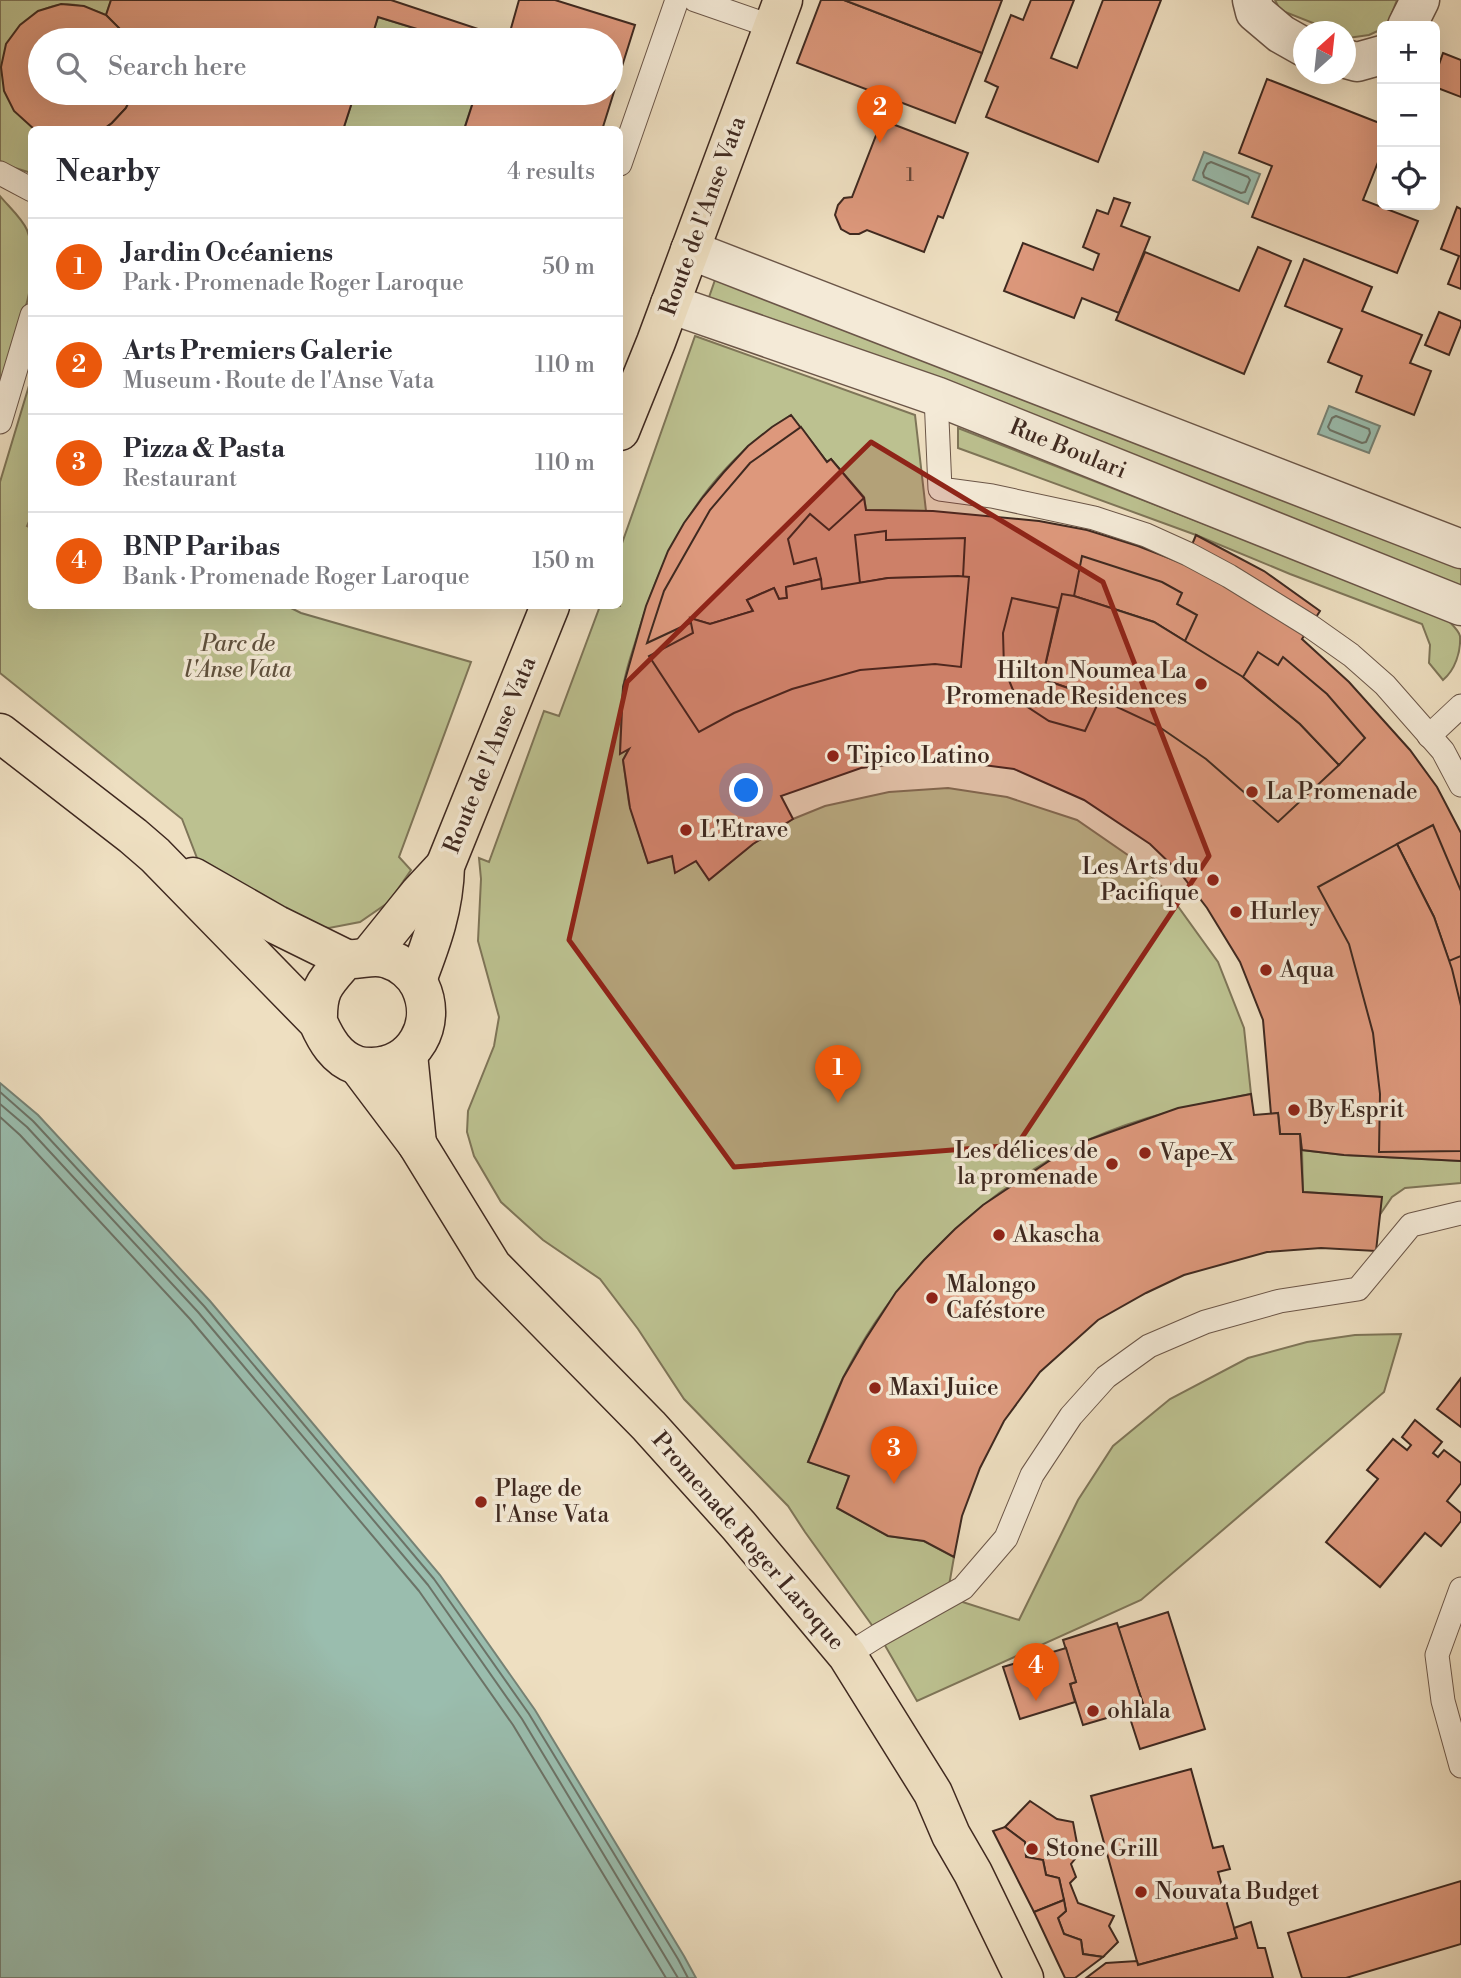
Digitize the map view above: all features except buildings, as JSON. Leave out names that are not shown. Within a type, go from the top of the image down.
[{"type":"main road","name":"Route de l'Anse Vata","points":[[623,418],[670,304],[778,13]]},
{"type":"main road","name":"Route de l'Anse Vata","points":[[417,981],[435,934],[444,892],[445,866],[549,609]]},
{"type":"main road","points":[[0,733],[155,855],[317,1023],[326,1041],[343,1059],[359,1067],[379,1066],[408,1054],[418,1041],[425,1027],[427,1011],[424,995],[417,981],[404,967],[387,958],[358,957],[277,925],[155,855]]},
{"type":"main road","name":"Route de l'Anse Vata","points":[[358,957],[445,866]]},
{"type":"main road","points":[[317,1023],[317,1003],[323,985],[358,957]]},
{"type":"main road","name":"Promenade Roger Laroque","points":[[408,1054],[417,1144]]},
{"type":"main road","name":"Promenade Roger Laroque","points":[[359,1067],[417,1144],[492,1266],[649,1426],[739,1526],[847,1656],[933,1793],[951,1835],[973,1873],[1024,1978]]},
{"type":"street","points":[[1252,0],[1255,12],[1293,41]]},
{"type":"street","points":[[1410,21],[1420,0]]},
{"type":"street","points":[[1356,62],[1377,56]]},
{"type":"street","points":[[690,250],[1461,549]]},
{"type":"street","name":"Rue Boulari","points":[[670,304],[936,396],[1461,606]]},
{"type":"lane","points":[[623,155],[677,0]]},
{"type":"lane","points":[[695,0],[778,13]]},
{"type":"lane","points":[[0,173],[28,188]]},
{"type":"lane","points":[[0,422],[28,328]]},
{"type":"lane","points":[[936,396],[940,489],[992,496],[1094,518],[1146,534],[1270,600],[1351,655],[1385,685],[1443,751],[1461,785]]},
{"type":"lane","points":[[1429,736],[1461,706]]},
{"type":"lane","points":[[847,1656],[879,1634],[963,1588],[1006,1538],[1032,1475],[1071,1416],[1106,1377],[1149,1346],[1205,1322],[1280,1301],[1358,1289],[1411,1225],[1461,1213]]},
{"type":"lane","points":[[1461,1589],[1437,1656],[1443,1701],[1461,1766]]},
{"type":"highlighted area","points":[[871,442],[1103,582],[1209,856],[1017,1145],[734,1167],[569,940],[627,682]]},
{"type":"green space","points":[[0,0],[111,0],[106,15],[71,4],[59,5],[40,12],[25,24],[16,40],[12,79],[16,98],[33,126],[28,126],[28,172],[0,161]]},
{"type":"green space","points":[[1275,0],[1397,0],[1389,21],[1377,21],[1377,31],[1356,37],[1356,21],[1308,21],[1280,10]]},
{"type":"green space","points":[[378,17],[414,28],[375,28]]},
{"type":"green space","points":[[351,105],[472,105],[465,126],[344,126]]},
{"type":"green space","points":[[0,196],[25,226],[28,234],[28,298],[0,385]]},
{"type":"green space","points":[[716,277],[1461,565],[1461,591],[706,306]]},
{"type":"green space","points":[[695,336],[915,415],[926,511],[866,510],[864,497],[831,459],[827,462],[791,415],[762,435],[736,458],[714,482],[677,537],[649,600],[624,682],[620,753],[629,749],[623,760],[629,803],[648,863],[659,860],[651,838],[673,812],[658,741],[632,749],[635,694],[649,656],[699,732],[761,702],[825,680],[892,667],[960,667],[969,577],[958,576],[968,545],[1069,554],[1069,562],[1080,564],[1074,596],[1062,594],[1058,608],[1012,598],[1003,633],[1004,668],[1017,700],[1049,721],[1085,731],[1100,699],[1158,726],[1206,759],[1278,822],[1363,743],[1423,831],[1319,887],[1349,944],[1373,1033],[1380,1094],[1379,1152],[1305,1146],[1305,1130],[1289,1128],[1282,1051],[1273,1001],[1249,944],[1205,878],[1163,836],[1112,798],[1065,776],[1010,755],[950,746],[853,755],[773,783],[731,803],[682,840],[679,831],[660,859],[672,856],[676,872],[696,861],[709,880],[753,844],[793,819],[825,806],[889,792],[948,788],[1007,797],[1077,820],[1135,860],[1169,894],[1218,962],[1244,1028],[1251,1094],[1168,1112],[1128,1124],[1049,1160],[1013,1183],[945,1239],[915,1270],[864,1340],[843,1378],[808,1462],[849,1476],[837,1508],[888,1536],[924,1541],[954,1557],[947,1597],[1019,1620],[1078,1500],[1113,1446],[1170,1399],[1248,1358],[1307,1342],[1355,1335],[1401,1334],[1384,1392],[1141,1600],[917,1701],[879,1635],[788,1506],[684,1399],[638,1329],[600,1279],[543,1240],[501,1202],[474,1156],[467,1132],[468,1111],[494,1046],[499,1017],[478,941],[481,879],[479,858],[489,862],[544,711],[559,716],[599,609],[623,609],[623,540]]},
{"type":"green space","name":"Parc de l'Anse Vata","points":[[28,389],[28,609],[293,609],[471,662],[399,857],[411,870],[389,902],[360,922],[329,928],[299,923],[218,881],[197,858],[182,819],[0,673],[0,482]]},
{"type":"green space","points":[[958,428],[1446,618],[1460,636],[1454,666],[1443,680],[1429,663],[1430,645],[1422,624],[1196,535],[958,448]]},
{"type":"green space","points":[[1302,1150],[1461,1161],[1461,1183],[1405,1188],[1392,1197],[1379,1216],[1381,1197],[1303,1192]]},
{"type":"water","points":[[1204,152],[1260,174],[1248,204],[1193,180]]},
{"type":"water","points":[[1329,406],[1380,426],[1369,453],[1318,434]]},
{"type":"water","points":[[0,1083],[38,1115],[210,1301],[440,1575],[535,1710],[696,1978],[0,1978]]},
{"type":"place","name":"Arts Premiers Galerie","points":[[880,143]]},
{"type":"place","name":"Hilton Noumea La Promenade Residences","points":[[1201,684]]},
{"type":"place","name":"Tipico Latino","points":[[833,756]]},
{"type":"place","name":"La Promenade","points":[[1252,792]]},
{"type":"place","name":"L'Etrave","points":[[686,830]]},
{"type":"place","name":"Les Arts du Pacifique","points":[[1213,880]]},
{"type":"place","name":"Hurley","points":[[1236,912]]},
{"type":"place","name":"Aqua","points":[[1266,970]]},
{"type":"place","name":"Jardin Océaniens","points":[[838,1103]]},
{"type":"place","name":"By Esprit","points":[[1294,1110]]},
{"type":"place","name":"Vape-X","points":[[1145,1153]]},
{"type":"place","name":"Les délices de la promenade","points":[[1112,1164]]},
{"type":"place","name":"Akascha","points":[[999,1235]]},
{"type":"place","name":"Malongo Caféstore","points":[[932,1298]]},
{"type":"place","name":"Maxi Juice","points":[[875,1388]]},
{"type":"place","name":"Pizza & Pasta","points":[[894,1484]]},
{"type":"place","name":"Plage de l'Anse Vata","points":[[481,1502]]},
{"type":"place","name":"BNP Paribas","points":[[1036,1701]]},
{"type":"place","name":"ohlala","points":[[1093,1711]]},
{"type":"place","name":"Stone Grill","points":[[1032,1849]]},
{"type":"place","name":"Nouvata Budget","points":[[1141,1892]]}]
